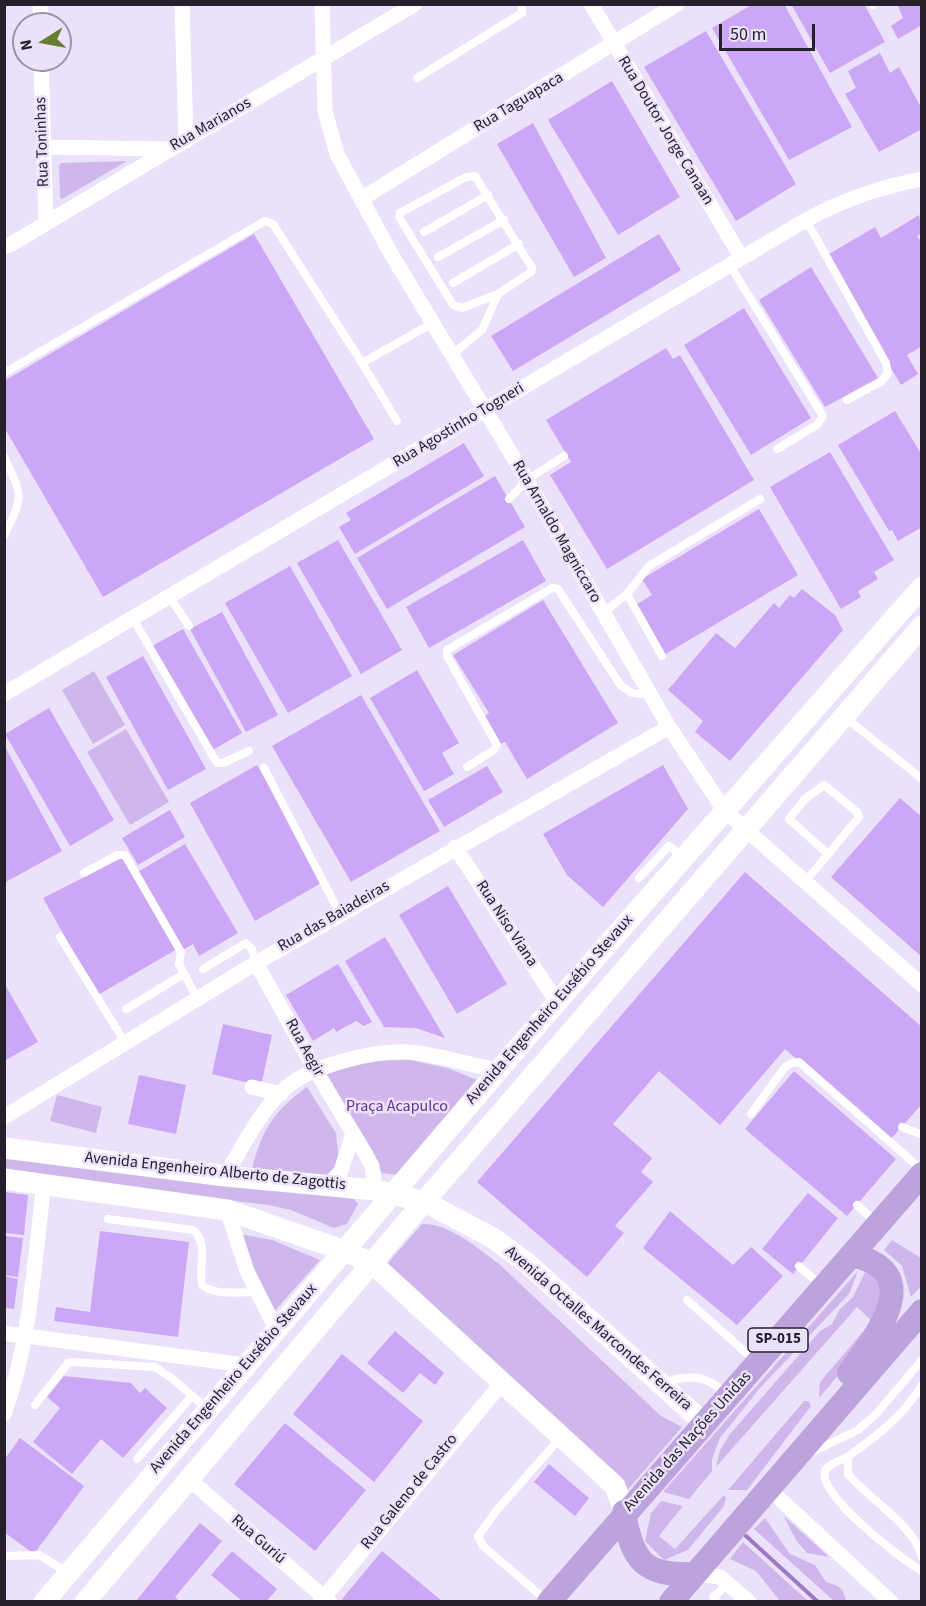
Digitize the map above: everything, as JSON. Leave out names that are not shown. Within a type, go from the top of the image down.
[{"type":"highway","name":"Avenida das Nações Unidas","points":[[549,1602],[624,1512],[705,1424],[921,1172]]},
{"type":"highway","points":[[796,1455],[807,1427],[898,1306],[900,1292],[897,1278],[890,1268],[873,1259],[851,1255]]},
{"type":"highway","points":[[671,1602],[921,1311]]},
{"type":"highway","points":[[624,1512],[634,1549],[649,1568],[668,1575],[695,1574]]},
{"type":"main road","name":"Avenida Engenheiro Eusébio Stevaux","points":[[44,1602],[180,1440],[200,1402],[245,1365],[345,1251],[384,1192],[455,1120],[921,587]]},
{"type":"main road","name":"Avenida Engenheiro Eusébio Stevaux","points":[[85,1602],[470,1148],[921,626]]},
{"type":"main road","points":[[455,1120],[457,1136],[470,1148]]},
{"type":"main road","name":"Avenida Engenheiro Alberto de Zagottis","points":[[4,1148],[225,1176],[384,1192],[425,1202]]},
{"type":"main road","name":"Avenida Engenheiro Alberto de Zagottis","points":[[4,1179],[227,1210],[345,1251],[372,1264]]},
{"type":"main road","name":"Avenida Octalles Marcondes Ferreira","points":[[425,1202],[493,1238],[528,1264],[705,1424]]},
{"type":"main road","points":[[372,1264],[615,1486],[624,1512]]},
{"type":"main road","points":[[180,1440],[180,1465],[188,1478]]},
{"type":"street","points":[[182,4],[186,141]]},
{"type":"street","name":"Rua Arnaldo Magniccaro","points":[[322,4],[325,111],[329,135],[361,199],[669,727],[724,811],[921,985]]},
{"type":"street","name":"Rua Marianos","points":[[8,246],[415,4]]},
{"type":"street","name":"Rua Doutor Jorge Canaan","points":[[591,4],[735,260]]},
{"type":"street","name":"Rua Taguapaca","points":[[361,199],[614,45],[676,4]]},
{"type":"street","name":"Rua Toninhas","points":[[41,72],[46,223]]},
{"type":"street","points":[[43,147],[169,149]]},
{"type":"street","name":"Rua Agostinho Togneri","points":[[4,694],[806,220],[845,200],[921,179]]},
{"type":"street","name":"Rua das Baiadeiras","points":[[4,1117],[124,1041],[256,963],[455,847],[669,727]]},
{"type":"street","name":"Rua Niso Viana","points":[[455,847],[557,1002]]},
{"type":"street","name":"Rua Aegir","points":[[256,963],[372,1166],[384,1192]]},
{"type":"street","points":[[225,1176],[253,1129],[281,1094],[291,1083],[316,1071],[364,1056],[407,1052],[498,1070]]},
{"type":"street","points":[[252,1087],[281,1094]]},
{"type":"street","points":[[328,1185],[341,1171],[353,1133]]},
{"type":"street","points":[[4,1414],[12,1393],[24,1336],[44,1185]]},
{"type":"street","points":[[227,1210],[256,1292],[276,1329]]},
{"type":"street","points":[[4,1333],[245,1365]]},
{"type":"street","name":"Rua Galeno de Castro","points":[[324,1600],[502,1383]]},
{"type":"street","name":"Rua Guriú","points":[[188,1478],[324,1600]]},
{"type":"street","points":[[768,1488],[891,1602]]},
{"type":"street","points":[[695,1574],[720,1576],[749,1602]]},
{"type":"lane","points":[[417,78],[522,13],[522,4]]},
{"type":"lane","points":[[472,175],[475,176],[504,220],[532,268],[531,272],[498,294],[462,308],[453,305],[399,217],[400,213],[472,175]]},
{"type":"lane","points":[[424,232],[488,195]]},
{"type":"lane","points":[[438,256],[504,220]]},
{"type":"lane","points":[[806,220],[886,363],[888,373],[882,381],[848,400]]},
{"type":"lane","points":[[4,373],[265,221],[273,224],[397,421]]},
{"type":"lane","points":[[453,283],[519,244]]},
{"type":"lane","points":[[735,260],[823,416],[817,424],[777,449]]},
{"type":"lane","points":[[452,355],[482,330],[498,294]]},
{"type":"lane","points":[[362,363],[433,323]]},
{"type":"lane","points":[[509,499],[527,480],[564,456]]},
{"type":"lane","points":[[4,457],[21,493],[20,503],[4,536]]},
{"type":"lane","points":[[603,613],[627,594],[649,566],[760,499]]},
{"type":"lane","points":[[467,767],[494,750],[497,745],[447,656],[447,650],[552,588],[558,589],[621,686],[632,693],[650,695]]},
{"type":"lane","points":[[627,594],[662,656]]},
{"type":"lane","points":[[169,596],[189,626]]},
{"type":"lane","points":[[132,617],[217,763],[224,764],[249,751]]},
{"type":"lane","points":[[844,717],[921,779]]},
{"type":"lane","points":[[264,768],[340,914]]},
{"type":"lane","points":[[804,883],[859,817],[857,812],[824,785],[805,800],[789,819],[828,854]]},
{"type":"lane","points":[[639,878],[669,846],[684,857]]},
{"type":"lane","points":[[84,873],[117,855],[125,855],[181,952],[179,964],[197,998]]},
{"type":"lane","points":[[60,937],[124,1041]]},
{"type":"lane","points":[[203,969],[246,944],[252,949],[256,963]]},
{"type":"lane","points":[[126,1009],[184,974]]},
{"type":"lane","points":[[751,1114],[785,1067],[800,1062],[921,1172]]},
{"type":"lane","points":[[902,1127],[921,1135]]},
{"type":"lane","points":[[857,1205],[878,1224]]},
{"type":"lane","points":[[108,1219],[193,1230],[202,1242],[202,1285],[207,1289],[226,1292],[256,1292]]},
{"type":"lane","points":[[799,1266],[823,1288]]},
{"type":"lane","points":[[687,1300],[758,1363]]},
{"type":"lane","points":[[35,1405],[68,1363],[155,1367],[200,1402],[137,1459]]},
{"type":"lane","points":[[796,1455],[858,1430],[876,1414],[920,1364]]},
{"type":"lane","points":[[658,1383],[694,1376],[712,1382],[729,1396]]},
{"type":"lane","points":[[921,1386],[892,1421],[848,1457],[827,1467],[823,1476],[826,1486],[879,1540],[905,1563],[921,1571]]},
{"type":"lane","points":[[549,1602],[483,1546],[478,1536],[497,1510],[561,1437]]},
{"type":"lane","points":[[848,1457],[848,1474],[918,1544],[921,1557]]},
{"type":"lane","points":[[4,1556],[39,1555],[68,1573]]},
{"type":"lane","points":[[714,1600],[728,1584]]},
{"type":"green space","points":[[127,161],[62,199],[60,198],[59,166],[61,163]]},
{"type":"green space","points":[[94,671],[125,725],[93,744],[62,690]]},
{"type":"green space","points":[[126,729],[169,802],[130,825],[87,752]]},
{"type":"green space","name":"Praça Acapulco","points":[[410,1060],[447,1068],[480,1081],[397,1175],[382,1173],[325,1075],[364,1061]]},
{"type":"green space","name":"Praça Acapulco","points":[[307,1087],[336,1133],[339,1163],[330,1173],[319,1179],[251,1173],[259,1146],[270,1124],[285,1105]]},
{"type":"green space","points":[[57,1095],[102,1107],[96,1133],[50,1121]]},
{"type":"green space","points":[[5,1157],[354,1199],[358,1204],[347,1224],[334,1228],[291,1210],[268,1205],[5,1173]]},
{"type":"green space","points":[[422,1224],[452,1232],[498,1263],[661,1416],[682,1427],[624,1494],[387,1264]]},
{"type":"green space","points":[[240,1234],[272,1240],[320,1260],[271,1315]]},
{"type":"green space","points":[[892,1240],[921,1258],[921,1286],[911,1297],[902,1266],[884,1250]]},
{"type":"green space","points":[[866,1270],[883,1280],[880,1326],[819,1398],[820,1382],[872,1321],[857,1307],[716,1467],[720,1450],[730,1434],[820,1331],[832,1324],[840,1309],[853,1297]]},
{"type":"green space","points":[[858,1271],[849,1294],[760,1388],[720,1438],[712,1459],[712,1471],[689,1499],[663,1492]]},
{"type":"green space","points":[[804,1401],[809,1401],[811,1406],[747,1490],[728,1490]]},
{"type":"green space","points":[[723,1496],[726,1497],[724,1506],[688,1550],[664,1560],[645,1541],[651,1513],[661,1501],[683,1506],[659,1536],[675,1549]]},
{"type":"green space","points":[[784,1516],[829,1557],[807,1553],[796,1540]]},
{"type":"green space","points":[[765,1518],[790,1554],[815,1565],[826,1582],[838,1586],[843,1591],[846,1601],[834,1601],[754,1529]]},
{"type":"green space","points":[[743,1542],[808,1601],[780,1601],[756,1571],[730,1559]]},
{"type":"building","points":[[753,4],[784,4],[852,127],[789,160],[712,28]]},
{"type":"building","points":[[791,4],[864,4],[885,42],[830,73]]},
{"type":"building","points":[[897,4],[922,4],[922,25],[898,39],[891,26],[903,18]]},
{"type":"building","points":[[706,31],[796,184],[736,221],[644,67]]},
{"type":"building","points":[[880,53],[890,73],[899,67],[922,109],[922,129],[879,152],[845,94],[856,88],[848,71]]},
{"type":"building","points":[[612,81],[680,197],[618,235],[548,120]]},
{"type":"building","points":[[533,123],[606,258],[574,277],[497,144]]},
{"type":"building","points":[[919,215],[922,233],[917,236],[922,243],[922,346],[907,355],[918,374],[901,385],[824,257],[875,227],[881,238]]},
{"type":"building","points":[[254,234],[374,439],[103,597],[4,427],[4,381]]},
{"type":"building","points":[[659,234],[681,270],[513,371],[491,336]]},
{"type":"building","points":[[811,267],[878,378],[825,407],[759,300]]},
{"type":"building","points":[[744,308],[811,418],[751,455],[684,345]]},
{"type":"building","points":[[666,348],[673,359],[680,355],[754,480],[607,569],[550,475],[571,462],[546,420]]},
{"type":"building","points":[[895,411],[922,455],[922,527],[898,541],[892,530],[889,531],[838,445]]},
{"type":"building","points":[[464,443],[484,476],[355,554],[339,527],[351,520],[346,513]]},
{"type":"building","points":[[830,452],[894,560],[874,572],[878,579],[858,591],[861,597],[841,609],[770,487]]},
{"type":"building","points":[[495,476],[525,527],[387,609],[357,558]]},
{"type":"building","points":[[759,509],[798,575],[664,655],[634,606],[652,595],[642,579]]},
{"type":"building","points":[[338,540],[402,650],[361,674],[297,563]]},
{"type":"building","points":[[523,540],[546,581],[429,648],[406,607]]},
{"type":"building","points":[[290,566],[352,676],[288,713],[225,603]]},
{"type":"building","points":[[802,589],[835,615],[843,630],[730,761],[695,732],[703,721],[668,690],[716,633],[735,648],[774,603],[779,608],[790,595],[794,598]]},
{"type":"building","points":[[543,600],[618,723],[527,779],[505,742],[498,745],[484,717],[489,713],[453,655]]},
{"type":"building","points":[[222,612],[278,715],[246,732],[190,629]]},
{"type":"building","points":[[183,629],[242,733],[211,751],[152,646]]},
{"type":"building","points":[[143,656],[206,769],[168,790],[106,677]]},
{"type":"building","points":[[417,670],[459,743],[442,753],[454,774],[424,791],[370,698]]},
{"type":"building","points":[[361,695],[440,831],[351,882],[272,746]]},
{"type":"building","points":[[49,708],[114,820],[70,846],[5,734]]},
{"type":"building","points":[[4,745],[62,851],[4,883]]},
{"type":"building","points":[[257,765],[323,882],[255,921],[190,803]]},
{"type":"building","points":[[663,765],[688,809],[603,907],[567,875],[543,834]]},
{"type":"building","points":[[487,766],[503,792],[444,827],[428,800]]},
{"type":"building","points":[[900,798],[922,817],[922,957],[831,877]]},
{"type":"building","points":[[170,810],[185,837],[138,865],[122,838]]},
{"type":"building","points":[[185,844],[238,933],[199,956],[193,944],[181,951],[136,873]]},
{"type":"building","points":[[122,858],[177,949],[98,995],[43,898]]},
{"type":"building","points":[[745,872],[922,1027],[922,1104],[890,1140],[785,1049],[720,1125],[659,1071],[613,1124],[652,1158],[641,1172],[653,1182],[615,1226],[624,1233],[587,1277],[477,1182]]},
{"type":"building","points":[[448,886],[507,984],[457,1014],[399,915]]},
{"type":"building","points":[[385,937],[445,1038],[416,1028],[384,1027],[345,961]]},
{"type":"building","points":[[338,964],[372,1022],[364,1026],[356,1021],[336,1032],[334,1028],[313,1041],[286,995]]},
{"type":"building","points":[[4,983],[38,1042],[4,1061]]},
{"type":"building","points":[[223,1024],[272,1035],[261,1086],[212,1074]]},
{"type":"building","points":[[794,1071],[896,1159],[847,1216],[745,1129]]},
{"type":"building","points":[[139,1075],[186,1085],[176,1134],[128,1124]]},
{"type":"building","points":[[5,1192],[28,1195],[24,1235],[5,1233]]},
{"type":"building","points":[[808,1193],[838,1218],[793,1274],[762,1249]]},
{"type":"building","points":[[670,1211],[733,1265],[751,1247],[783,1276],[737,1325],[643,1248]]},
{"type":"building","points":[[100,1231],[189,1242],[178,1337],[54,1321],[56,1307],[90,1312]]},
{"type":"building","points":[[5,1236],[23,1238],[18,1277],[5,1275]]},
{"type":"building","points":[[4,1276],[18,1279],[14,1309],[4,1308]]},
{"type":"building","points":[[395,1331],[444,1373],[435,1385],[420,1373],[403,1393],[367,1363]]},
{"type":"building","points":[[342,1354],[423,1421],[374,1482],[293,1414]]},
{"type":"building","points":[[64,1376],[131,1383],[140,1393],[145,1388],[167,1408],[123,1458],[101,1439],[72,1474],[33,1442],[60,1408],[47,1397]]},
{"type":"building","points":[[285,1423],[366,1490],[315,1551],[234,1484]]},
{"type":"building","points":[[20,1438],[84,1486],[34,1554],[4,1532],[4,1460]]},
{"type":"building","points":[[549,1464],[589,1498],[575,1516],[534,1482]]},
{"type":"building","points":[[200,1523],[222,1541],[175,1597],[180,1602],[135,1602]]},
{"type":"building","points":[[232,1551],[277,1589],[266,1602],[243,1602],[211,1575]]},
{"type":"building","points":[[382,1551],[443,1602],[345,1602],[342,1599]]},
{"type":"waterway","points":[[746,1536],[818,1602]]}]
